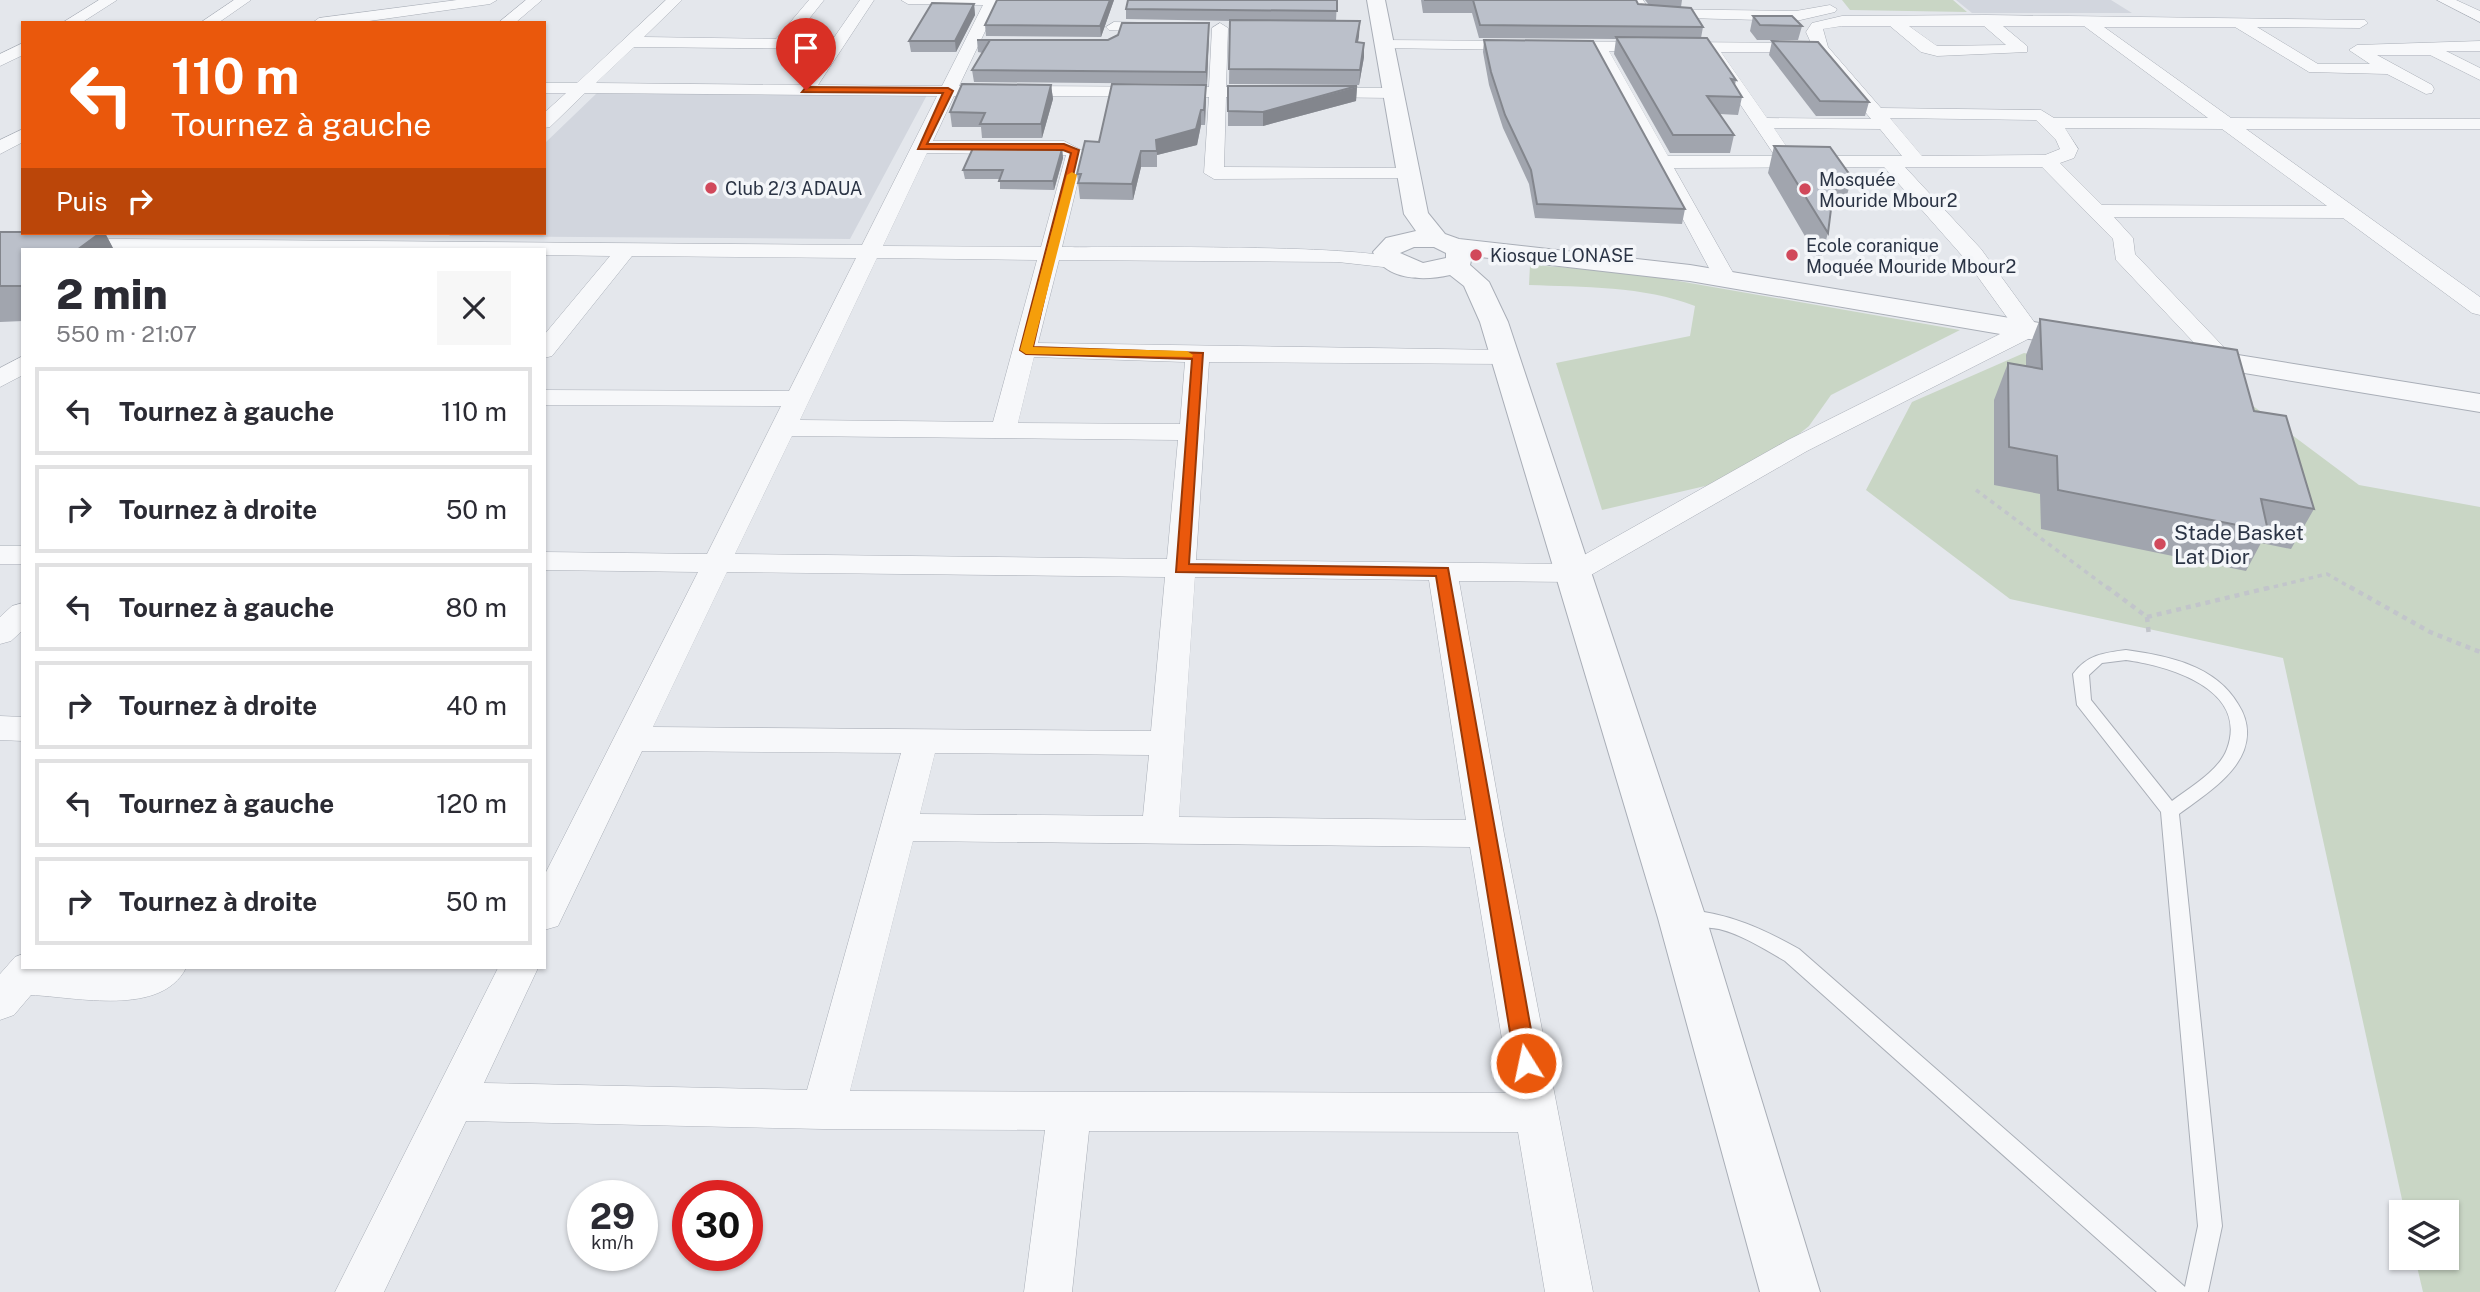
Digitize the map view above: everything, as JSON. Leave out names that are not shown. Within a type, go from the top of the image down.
[{"type":"street","points":[[73,21],[110,0]]},
{"type":"street","points":[[210,21],[244,0]]},
{"type":"street","points":[[334,21],[490,0]]},
{"type":"street","points":[[508,21],[534,0]]},
{"type":"street","points":[[546,121],[675,0]]},
{"type":"street","points":[[781,43],[817,0]]},
{"type":"street","points":[[806,90],[867,0]]},
{"type":"street","points":[[546,911],[948,91],[978,44],[993,1],[908,0]]},
{"type":"street","points":[[1376,0],[1377,34],[1394,93],[1416,214],[1476,282],[1500,339],[1682,918],[1790,1292]]},
{"type":"street","points":[[1636,0],[1643,12],[1649,13],[1796,16],[1831,10],[1894,20],[2238,22],[2371,28]]},
{"type":"street","points":[[1705,0],[1717,13]]},
{"type":"street","points":[[2444,0],[2473,11],[2480,17]]},
{"type":"street","points":[[2328,6],[2413,50]]},
{"type":"street","points":[[1109,45],[1119,9]]},
{"type":"street","points":[[1831,10],[1814,32],[1821,48],[1918,163]]},
{"type":"street","points":[[1894,20],[1927,49],[2021,49],[1986,20]]},
{"type":"street","points":[[2086,21],[2480,308]]},
{"type":"street","points":[[2238,22],[2315,69],[2391,69]]},
{"type":"street","points":[[1114,27],[1180,28]]},
{"type":"street","points":[[1220,28],[1214,173],[1409,174]]},
{"type":"street","points":[[1377,34],[1598,46],[1821,48]]},
{"type":"street","points":[[631,42],[837,44]]},
{"type":"street","points":[[1598,46],[1725,278]]},
{"type":"street","points":[[2480,47],[2425,46],[2480,75]]},
{"type":"street","points":[[1710,47],[1788,162]]},
{"type":"street","points":[[0,61],[21,49]]},
{"type":"street","points":[[2393,89],[2426,89],[2357,50],[2432,50]]},
{"type":"street","points":[[546,88],[1394,93]]},
{"type":"street","points":[[2405,103],[2441,124]]},
{"type":"street","points":[[1661,162],[2047,162],[2067,154],[2069,149],[2064,138],[2041,115],[1761,123]]},
{"type":"street","points":[[2049,123],[2480,124]]},
{"type":"street","points":[[921,147],[1064,147],[1076,152],[1052,254],[1004,428]]},
{"type":"street","points":[[2047,162],[2123,238],[2124,256],[2225,362]]},
{"type":"street","points":[[1891,163],[1973,254],[2028,330]]},
{"type":"street","points":[[2097,211],[2348,212]]},
{"type":"street","points":[[1395,250],[1416,214]]},
{"type":"street","points":[[2,246],[22,235]]},
{"type":"street","points":[[411,248],[426,235]]},
{"type":"street","points":[[2,246],[177,248]]},
{"type":"street","points":[[546,250],[1338,256],[1395,250],[1514,252],[1725,278],[2120,345]]},
{"type":"street","points":[[546,349],[626,250]]},
{"type":"street","points":[[1395,250],[1500,339]]},
{"type":"street","points":[[1422,271],[1451,253]]},
{"type":"street","points":[[2446,283],[2480,283]]},
{"type":"street","points":[[546,561],[1574,573],[1697,499],[1896,393],[2028,330]]},
{"type":"street","points":[[1026,350],[1198,355],[1500,339]]},
{"type":"street","points":[[2160,351],[2480,403]]},
{"type":"street","points":[[1160,830],[1198,355]]},
{"type":"street","points":[[0,380],[21,364]]},
{"type":"street","points":[[0,391],[21,391]]},
{"type":"street","points":[[546,397],[797,399]]},
{"type":"street","points":[[783,428],[1004,428],[1192,432]]},
{"type":"street","points":[[0,555],[21,555]]},
{"type":"street","points":[[1443,572],[1486,834],[1569,1292]]},
{"type":"street","points":[[0,634],[21,615]]},
{"type":"street","points":[[0,728],[21,729]]},
{"type":"street","points":[[631,739],[922,739],[1167,743]]},
{"type":"street","points":[[822,1110],[922,739]]},
{"type":"street","points":[[898,827],[1486,834]]},
{"type":"street","points":[[17,983],[138,984],[165,969]]},
{"type":"street","points":[[359,1292],[518,969]]},
{"type":"street","points":[[453,1101],[822,1110],[1535,1114]]},
{"type":"street","points":[[1048,1292],[1069,1111]]},
{"type":"lane","points":[[2170,811],[2227,764],[2236,748],[2240,718],[2231,701],[2213,684],[2189,670],[2134,654],[2110,654],[2091,660],[2079,670],[2076,685],[2082,701],[2170,811],[2210,1227],[2196,1292]]},
{"type":"lane","points":[[1682,918],[1711,919],[1743,927],[1792,956],[2175,1292]]},
{"type":"path","points":[[1976,490],[2147,617],[2327,575],[2430,632],[2480,652]]},
{"type":"shaded area","points":[[1956,0],[2111,0],[2132,13],[1972,13]]},
{"type":"shaded area","name":"Club 2/3 ADAUA","points":[[597,93],[927,95],[850,239],[449,236],[546,235],[546,142]]},
{"type":"green space","points":[[1842,0],[1953,0],[1967,12],[1850,10]]},
{"type":"green space","points":[[1530,265],[1621,271],[1960,330],[1831,395],[1809,426],[1767,460],[1731,480],[1602,510],[1556,363],[1690,336],[1695,306],[1634,291],[1529,285]]},
{"type":"green space","points":[[2024,353],[2229,388],[2359,485],[2480,507],[2480,1292],[2423,1292],[2418,1270],[2459,1270],[2459,1200],[2402,1200],[2283,658],[2010,599],[1866,490],[1912,402]]},
{"type":"building","points":[[997,0],[1110,0],[1100,26],[985,25]]},
{"type":"building","points":[[1128,0],[1337,0],[1337,11],[1126,9]]},
{"type":"building","points":[[1473,0],[1636,0],[1638,4],[1691,8],[1703,27],[1480,25]]},
{"type":"building","points":[[932,3],[974,4],[955,41],[909,41]]},
{"type":"building","points":[[1753,16],[1792,16],[1802,26],[1760,25]]},
{"type":"building","points":[[1230,20],[1360,21],[1356,42],[1364,43],[1360,70],[1229,69]]},
{"type":"building","points":[[1122,23],[1209,23],[1206,72],[972,70],[990,40],[1108,40],[1118,35]]},
{"type":"building","points":[[1616,37],[1707,38],[1736,80],[1731,79],[1742,97],[1707,96],[1734,135],[1673,135]]},
{"type":"building","points":[[1484,40],[1593,41],[1685,209],[1537,204],[1531,170],[1505,115]]},
{"type":"building","points":[[1772,41],[1818,42],[1869,102],[1820,101]]},
{"type":"building","points":[[962,84],[1051,85],[1041,124],[980,124],[985,113],[950,112]]},
{"type":"building","points":[[1112,84],[1206,85],[1204,110],[1201,110],[1196,129],[1156,140],[1157,151],[1141,151],[1132,184],[1078,183],[1081,174],[1077,174],[1085,141],[1099,142]]},
{"type":"building","points":[[1228,86],[1357,86],[1263,112],[1228,111]]},
{"type":"building","points":[[1774,146],[1830,147],[1852,178],[1835,177],[1828,233]]},
{"type":"building","points":[[973,148],[1062,149],[1053,181],[999,181],[1003,170],[963,170]]},
{"type":"building","points":[[0,232],[21,232],[21,235],[97,235],[80,248],[21,248],[21,286],[0,286]]},
{"type":"building","points":[[2040,319],[2237,350],[2254,411],[2286,416],[2314,509],[2261,499],[2268,531],[2058,490],[2057,456],[2009,447],[2008,363],[2042,369]]},
{"type":"slow traffic","points":[[1072,175],[1026,350],[1187,355]]},
{"type":"place","name":"Club 2/3 ADAUA","points":[[711,188]]},
{"type":"place","name":"Mosquée Mouride Mbour2","points":[[1805,189]]},
{"type":"place","name":"Kiosque LONASE","points":[[1476,255]]},
{"type":"place","name":"Ecole coranique Moquée Mouride Mbour2","points":[[1792,255]]},
{"type":"place","name":"Stade Basket Lat Dior","points":[[2160,544]]},
{"type":"route","points":[[806,90],[948,91],[921,147],[1064,147],[1076,152],[1026,350],[1198,355],[1181,568],[1443,572],[1526,1063]]}]
